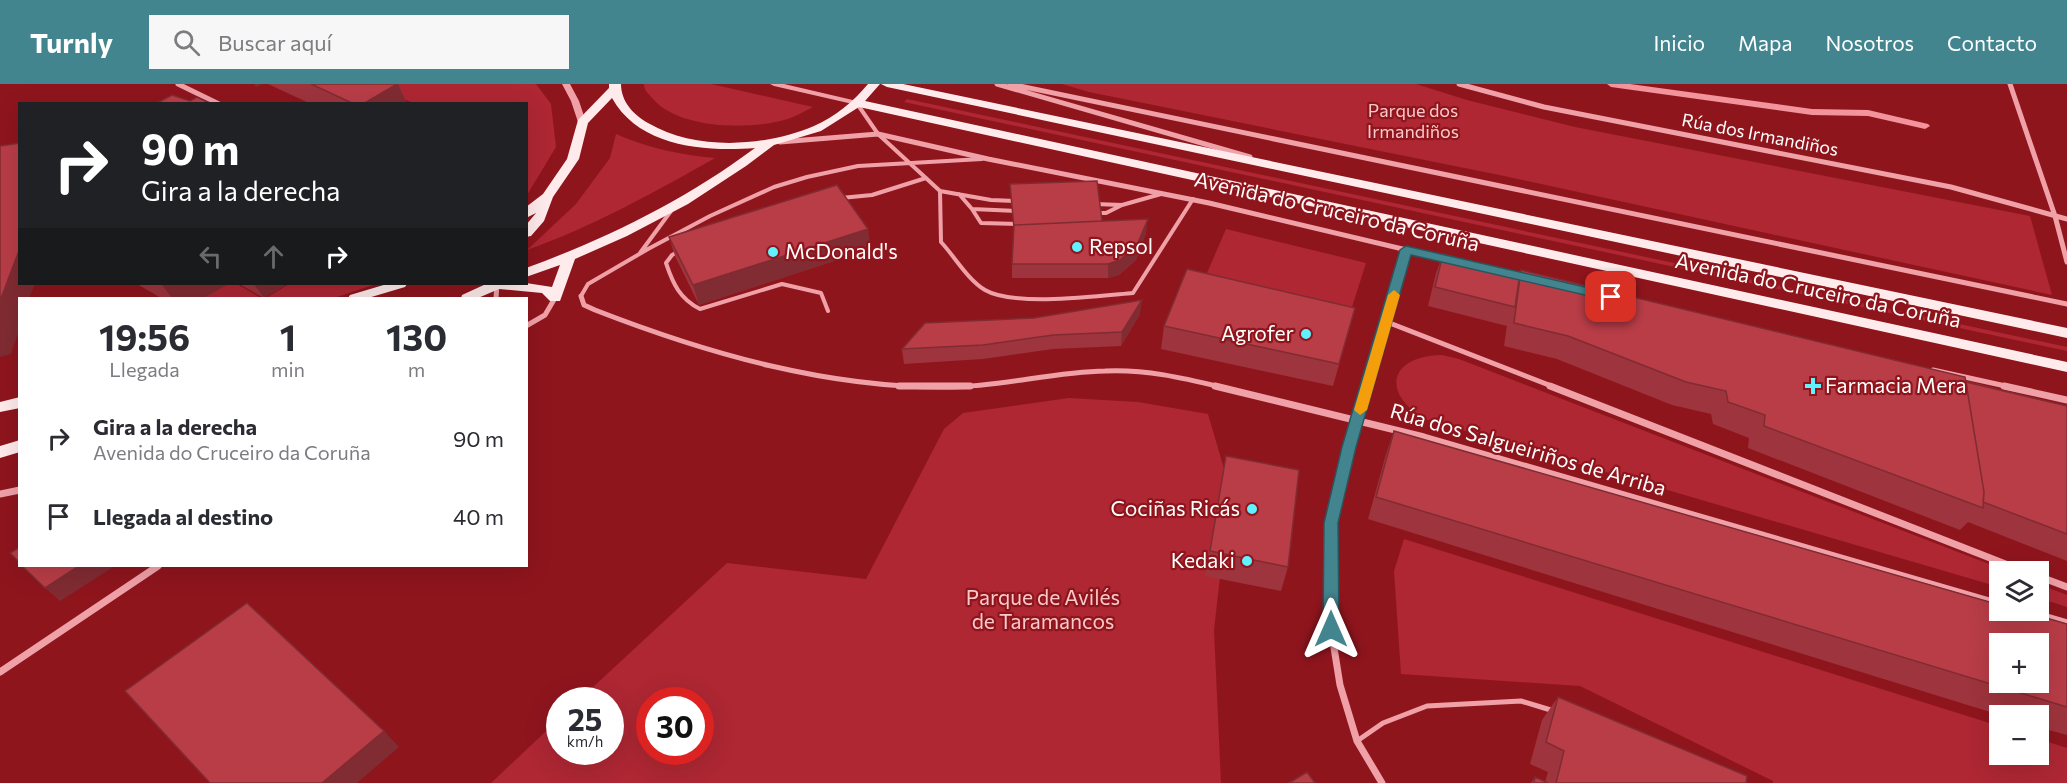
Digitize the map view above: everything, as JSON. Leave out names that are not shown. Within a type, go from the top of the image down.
[{"type":"main road","points":[[528,231],[540,218],[547,197],[573,159],[582,122],[615,87],[628,117],[665,138],[709,146],[769,142],[818,128],[857,103],[874,84]]},
{"type":"main road","name":"Avenida do Cruceiro da Coruña","points":[[887,84],[2067,333]]},
{"type":"main road","name":"Avenida do Cruceiro da Coruña","points":[[857,103],[2067,367]]},
{"type":"main road","points":[[528,272],[569,258],[673,208],[735,170],[769,142]]},
{"type":"main road","points":[[528,212],[547,197]]},
{"type":"main road","points":[[508,285],[546,289],[555,298],[569,258]]},
{"type":"main road","points":[[358,297],[397,285]]},
{"type":"main road","points":[[469,297],[496,285]]},
{"type":"main road","points":[[0,407],[18,402]]},
{"type":"main road","points":[[0,452],[18,447]]},
{"type":"street","points":[[178,84],[215,102]]},
{"type":"street","points":[[566,84],[582,122]]},
{"type":"street","points":[[774,84],[857,103]]},
{"type":"street","name":"Avenida do Cruceiro da Coruña","points":[[997,84],[1288,168]]},
{"type":"street","name":"Avenida do Cruceiro da Coruña","points":[[1010,84],[2067,304]]},
{"type":"street","name":"Rúa dos Irmandiños","points":[[1459,84],[1544,107],[1951,187],[2067,219]]},
{"type":"street","points":[[2010,84],[2055,216],[2067,262]]},
{"type":"street","name":"Avenida do Cruceiro da Coruña","points":[[769,142],[878,134],[988,159],[1193,199],[1452,261]]},
{"type":"street","points":[[1382,783],[1357,741],[1340,685],[1331,629],[1331,523],[1406,250]]},
{"type":"street","name":"Rúa dos Salgueiriños de Arriba","points":[[581,296],[585,305],[707,348],[785,371],[860,382],[906,387],[955,387],[1080,371],[1156,373],[1358,418],[1989,601]]},
{"type":"street","points":[[528,325],[545,315],[555,298]]},
{"type":"street","points":[[1387,322],[1998,561]]},
{"type":"street","points":[[1928,369],[2067,400]]},
{"type":"street","points":[[0,494],[18,490]]},
{"type":"street","points":[[0,672],[157,567]]},
{"type":"street","points":[[2049,581],[2067,588]]},
{"type":"street","points":[[2049,618],[2067,623]]},
{"type":"lane","points":[[857,103],[878,134],[939,191],[991,200],[1027,201]]},
{"type":"lane","points":[[581,296],[588,284],[756,193],[838,169],[873,164],[988,159]]},
{"type":"lane","points":[[838,199],[872,195],[926,178]]},
{"type":"lane","points":[[939,191],[941,242],[985,290],[1000,295],[1081,298],[1133,293],[1193,199]]},
{"type":"lane","points":[[1100,219],[1106,213],[1122,205],[1163,193]]},
{"type":"lane","points":[[959,194],[981,223],[1026,224]]},
{"type":"lane","points":[[1086,203],[1122,205]]},
{"type":"lane","points":[[638,255],[673,208]]},
{"type":"lane","points":[[972,209],[1028,211]]},
{"type":"lane","points":[[1084,213],[1106,213]]},
{"type":"lane","points":[[681,250],[672,255],[666,263],[674,287],[687,303],[700,309],[782,284],[821,293],[828,311]]},
{"type":"lane","points":[[1357,741],[1383,723],[1427,706],[1521,701],[1566,715]]},
{"type":"green space","points":[[368,84],[536,84],[551,104],[556,147],[528,193],[528,102],[411,102]]},
{"type":"green space","points":[[644,84],[711,84],[813,107],[788,119],[773,123],[717,125],[680,117],[665,109],[647,92]]},
{"type":"green space","name":"Parque dos Irmandiños","points":[[1062,84],[1416,84],[1467,100],[1575,127],[2030,216],[2052,295],[1504,176],[1089,92]]},
{"type":"green space","points":[[907,99],[2067,347],[2067,351],[904,102]]},
{"type":"green space","points":[[616,134],[665,150],[715,158],[599,220],[528,250],[576,204],[610,158]]},
{"type":"green space","points":[[1226,229],[1366,263],[1347,323],[1201,287]]},
{"type":"green space","points":[[226,285],[239,285],[259,297],[205,297]]},
{"type":"green space","points":[[287,285],[373,285],[337,297],[268,297]]},
{"type":"green space","points":[[1442,355],[1459,359],[1989,564],[1989,584],[1428,420],[1403,400],[1397,389],[1397,379],[1401,370],[1410,362],[1424,357]]},
{"type":"green space","name":"Parque de Avilés de Taramancos","points":[[1069,398],[1138,402],[1208,414],[1230,489],[1214,630],[1221,783],[491,783],[546,731],[546,765],[624,765],[624,687],[593,687],[727,563],[866,579],[944,429],[963,413]]},
{"type":"green space","points":[[1404,539],[1989,723],[1989,765],[2049,765],[2049,742],[2067,748],[2067,783],[1773,783],[1580,686],[1401,674],[1394,571]]},
{"type":"green space","points":[[2049,588],[2067,595],[2067,607],[2049,601]]},
{"type":"building","points":[[311,84],[397,84],[366,102],[350,102]]},
{"type":"building","points":[[172,95],[190,101],[197,97],[208,102],[159,102]]},
{"type":"building","points":[[18,143],[18,253],[0,301],[0,146]]},
{"type":"building","points":[[1097,181],[1102,221],[1014,225],[1014,228],[1010,184]]},
{"type":"building","points":[[837,185],[868,229],[693,285],[669,237]]},
{"type":"building","points":[[1148,219],[1137,245],[1120,260],[1108,264],[1012,264],[1014,225]]},
{"type":"building","points":[[1443,254],[1520,273],[1515,307],[1435,287]]},
{"type":"building","points":[[1187,269],[1355,308],[1339,364],[1164,326]]},
{"type":"building","points":[[1521,270],[1965,377],[1984,492],[1983,508],[1764,426],[1765,415],[1728,402],[1726,391],[1686,382],[1568,336],[1514,323]]},
{"type":"building","points":[[1142,300],[1122,332],[1053,335],[983,345],[902,349],[925,323],[1034,318]]},
{"type":"building","points":[[1966,382],[2067,406],[2067,534],[1983,502],[1984,492]]},
{"type":"building","points":[[1394,431],[1989,602],[1989,621],[2049,621],[2049,619],[2067,624],[2067,707],[2021,693],[2049,693],[2049,633],[1989,633],[1989,683],[1376,497]]},
{"type":"building","points":[[1226,456],[1299,470],[1288,567],[1210,551]]},
{"type":"building","points":[[18,548],[18,561],[10,553]]},
{"type":"building","points":[[23,567],[77,567],[45,588]]},
{"type":"building","points":[[247,603],[384,731],[322,783],[210,783],[125,691]]},
{"type":"building","points":[[1558,697],[1747,776],[1746,783],[1556,783],[1564,751],[1546,742]]},
{"type":"building","points":[[1307,772],[1315,783],[1289,783]]},
{"type":"building","points":[[1535,777],[1548,783],[1534,783]]},
{"type":"waterway","points":[[1611,84],[1812,112],[1868,113],[1925,126]]},
{"type":"slow traffic","points":[[1360,410],[1394,295]]},
{"type":"place","name":"Repsol","points":[[1077,247]]},
{"type":"place","name":"McDonald's","points":[[773,252]]},
{"type":"place","name":"Agrofer","points":[[1306,334]]},
{"type":"place","name":"Farmacia Mera","points":[[1813,386]]},
{"type":"place","name":"Cociñas Ricás","points":[[1252,509]]},
{"type":"place","name":"Kedaki","points":[[1247,561]]},
{"type":"route","points":[[1331,629],[1331,523],[1349,447],[1406,250],[1611,297]]}]
